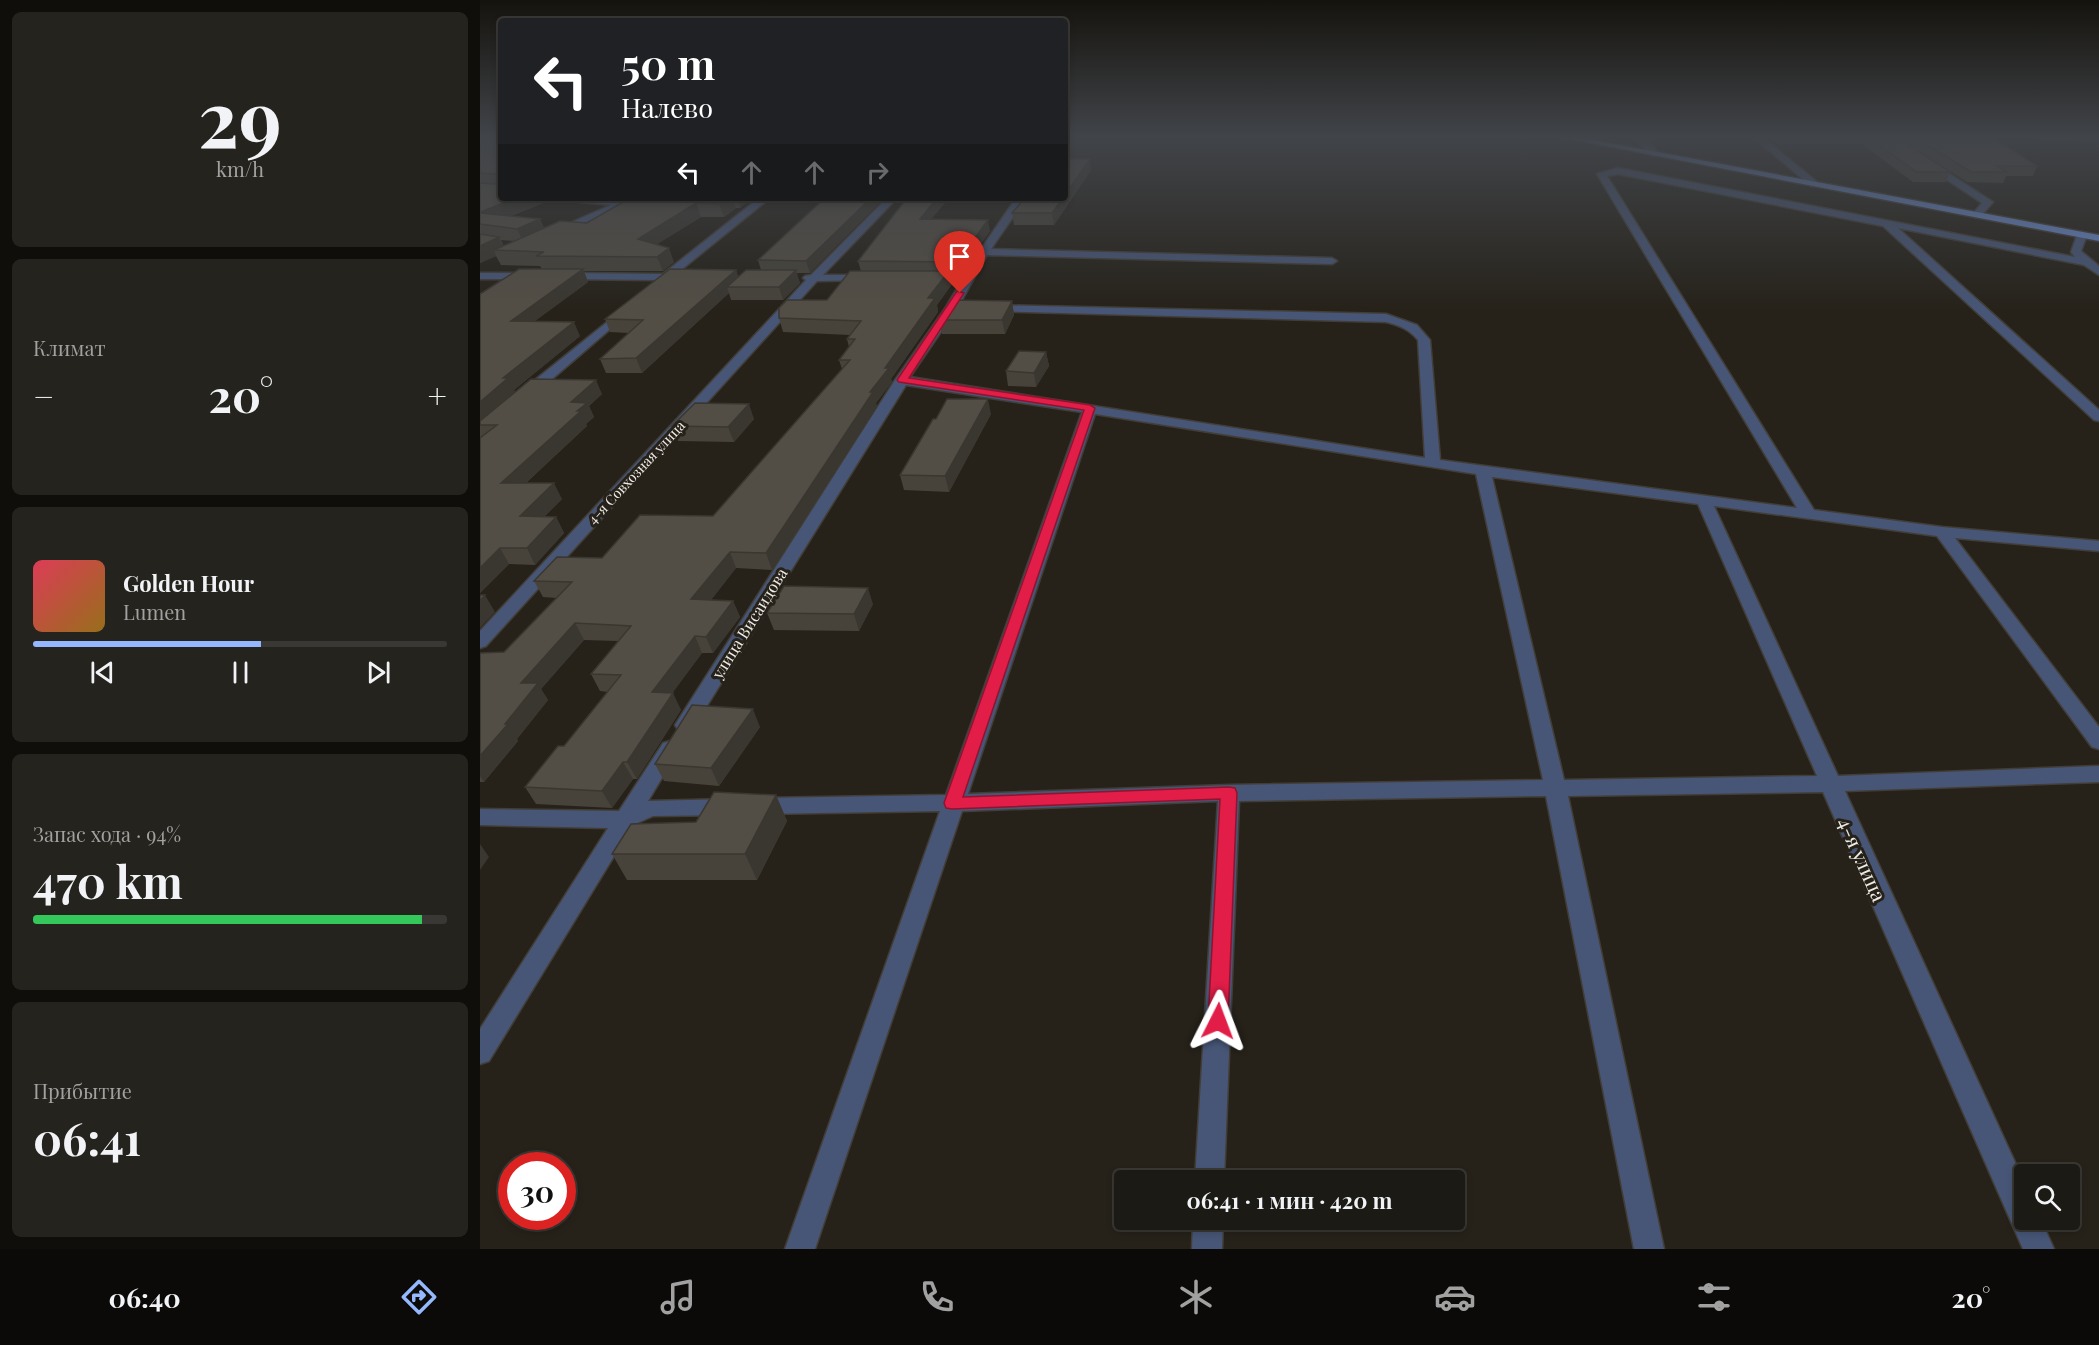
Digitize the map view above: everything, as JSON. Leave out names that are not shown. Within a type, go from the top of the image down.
[{"type":"main road","points":[[1868,194],[2099,238]]},
{"type":"street","points":[[1613,194],[1808,513]]},
{"type":"street","points":[[1738,194],[2085,262]]},
{"type":"street","points":[[1976,194],[1988,202],[1977,215]]},
{"type":"street","points":[[602,201],[623,203]]},
{"type":"street","points":[[545,238],[627,201]]},
{"type":"street","points":[[515,403],[761,201]]},
{"type":"street","name":"4-я Совхозная улица","points":[[480,642],[808,278],[889,201]]},
{"type":"street","name":"улица Висаидова","points":[[480,1052],[902,380],[964,307],[961,279],[984,252],[1019,201]]},
{"type":"street","points":[[1887,223],[2099,417]]},
{"type":"street","points":[[2082,235],[2076,252],[2099,272]]},
{"type":"street","points":[[984,252],[1332,261]]},
{"type":"street","points":[[480,276],[688,277]]},
{"type":"street","points":[[499,289],[518,276]]},
{"type":"street","points":[[808,278],[885,279]]},
{"type":"street","points":[[964,307],[1386,318],[1402,323],[1419,332],[1424,340],[1433,461]]},
{"type":"street","points":[[902,380],[1433,461],[1483,471],[1942,532],[2099,546]]},
{"type":"street","points":[[800,1249],[1090,408]]},
{"type":"street","points":[[1483,471],[1555,788],[1649,1249]]},
{"type":"street","name":"4-я улица","points":[[1702,499],[2014,1194]]},
{"type":"street","points":[[1942,532],[2099,742]]},
{"type":"street","points":[[480,818],[624,820],[651,808],[952,803],[1229,793],[1830,784],[2099,774]]},
{"type":"street","points":[[1210,1170],[1229,793]]},
{"type":"street","points":[[1206,1249],[1207,1230]]},
{"type":"street","name":"4-я улица","points":[[2030,1230],[2039,1249]]},
{"type":"building","points":[[480,194],[498,194],[498,201],[508,201],[480,212]]},
{"type":"building","points":[[625,201],[723,201],[719,204],[696,203],[638,239],[669,248],[657,257],[536,256],[544,252],[494,250],[560,221],[587,223]]},
{"type":"building","points":[[822,201],[868,201],[806,261],[758,260]]},
{"type":"building","points":[[905,201],[935,201],[920,219],[988,220],[957,262],[858,261]]},
{"type":"building","points":[[1022,201],[1061,201],[1052,213],[1012,213]]},
{"type":"building","points":[[480,213],[540,219],[517,229],[480,224]]},
{"type":"building","points":[[480,234],[499,237],[480,246]]},
{"type":"building","points":[[519,269],[583,269],[511,321],[574,322],[503,378],[508,378],[480,402],[480,294]]},
{"type":"building","points":[[670,269],[736,270],[636,358],[600,359],[643,320],[605,319]]},
{"type":"building","points":[[746,270],[796,270],[779,287],[727,287]]},
{"type":"building","points":[[850,271],[949,271],[928,298],[935,298],[885,368],[889,368],[870,392],[873,392],[766,553],[730,552],[691,599],[733,601],[706,637],[695,636],[652,692],[673,693],[627,762],[623,762],[602,791],[525,787],[558,746],[564,746],[621,675],[591,674],[631,626],[575,623],[521,683],[538,683],[505,724],[508,724],[480,756],[480,653],[504,652],[572,582],[534,581],[557,557],[602,558],[640,515],[713,516],[850,360],[839,360],[855,339],[847,339],[861,321],[779,318],[779,308],[787,300],[827,300]]},
{"type":"building","points":[[953,300],[1012,301],[1002,320],[939,320]]},
{"type":"building","points":[[1019,351],[1046,352],[1034,373],[1006,371]]},
{"type":"building","points":[[531,379],[596,380],[571,402],[587,403],[577,411],[581,411],[501,483],[554,483],[520,516],[556,517],[527,548],[500,548],[480,568],[480,438],[497,425],[480,425],[480,421]]},
{"type":"building","points":[[947,399],[988,399],[945,476],[900,475],[933,419],[936,419]]},
{"type":"building","points":[[695,403],[749,404],[728,427],[672,426]]},
{"type":"building","points":[[784,586],[868,588],[854,614],[767,613]]},
{"type":"building","points":[[692,705],[753,709],[711,768],[655,764]]},
{"type":"building","points":[[714,792],[776,795],[745,854],[612,854],[631,824],[696,822]]},
{"type":"route","points":[[960,293],[902,380],[1090,408],[952,803],[1229,793],[1218,1021]]}]
